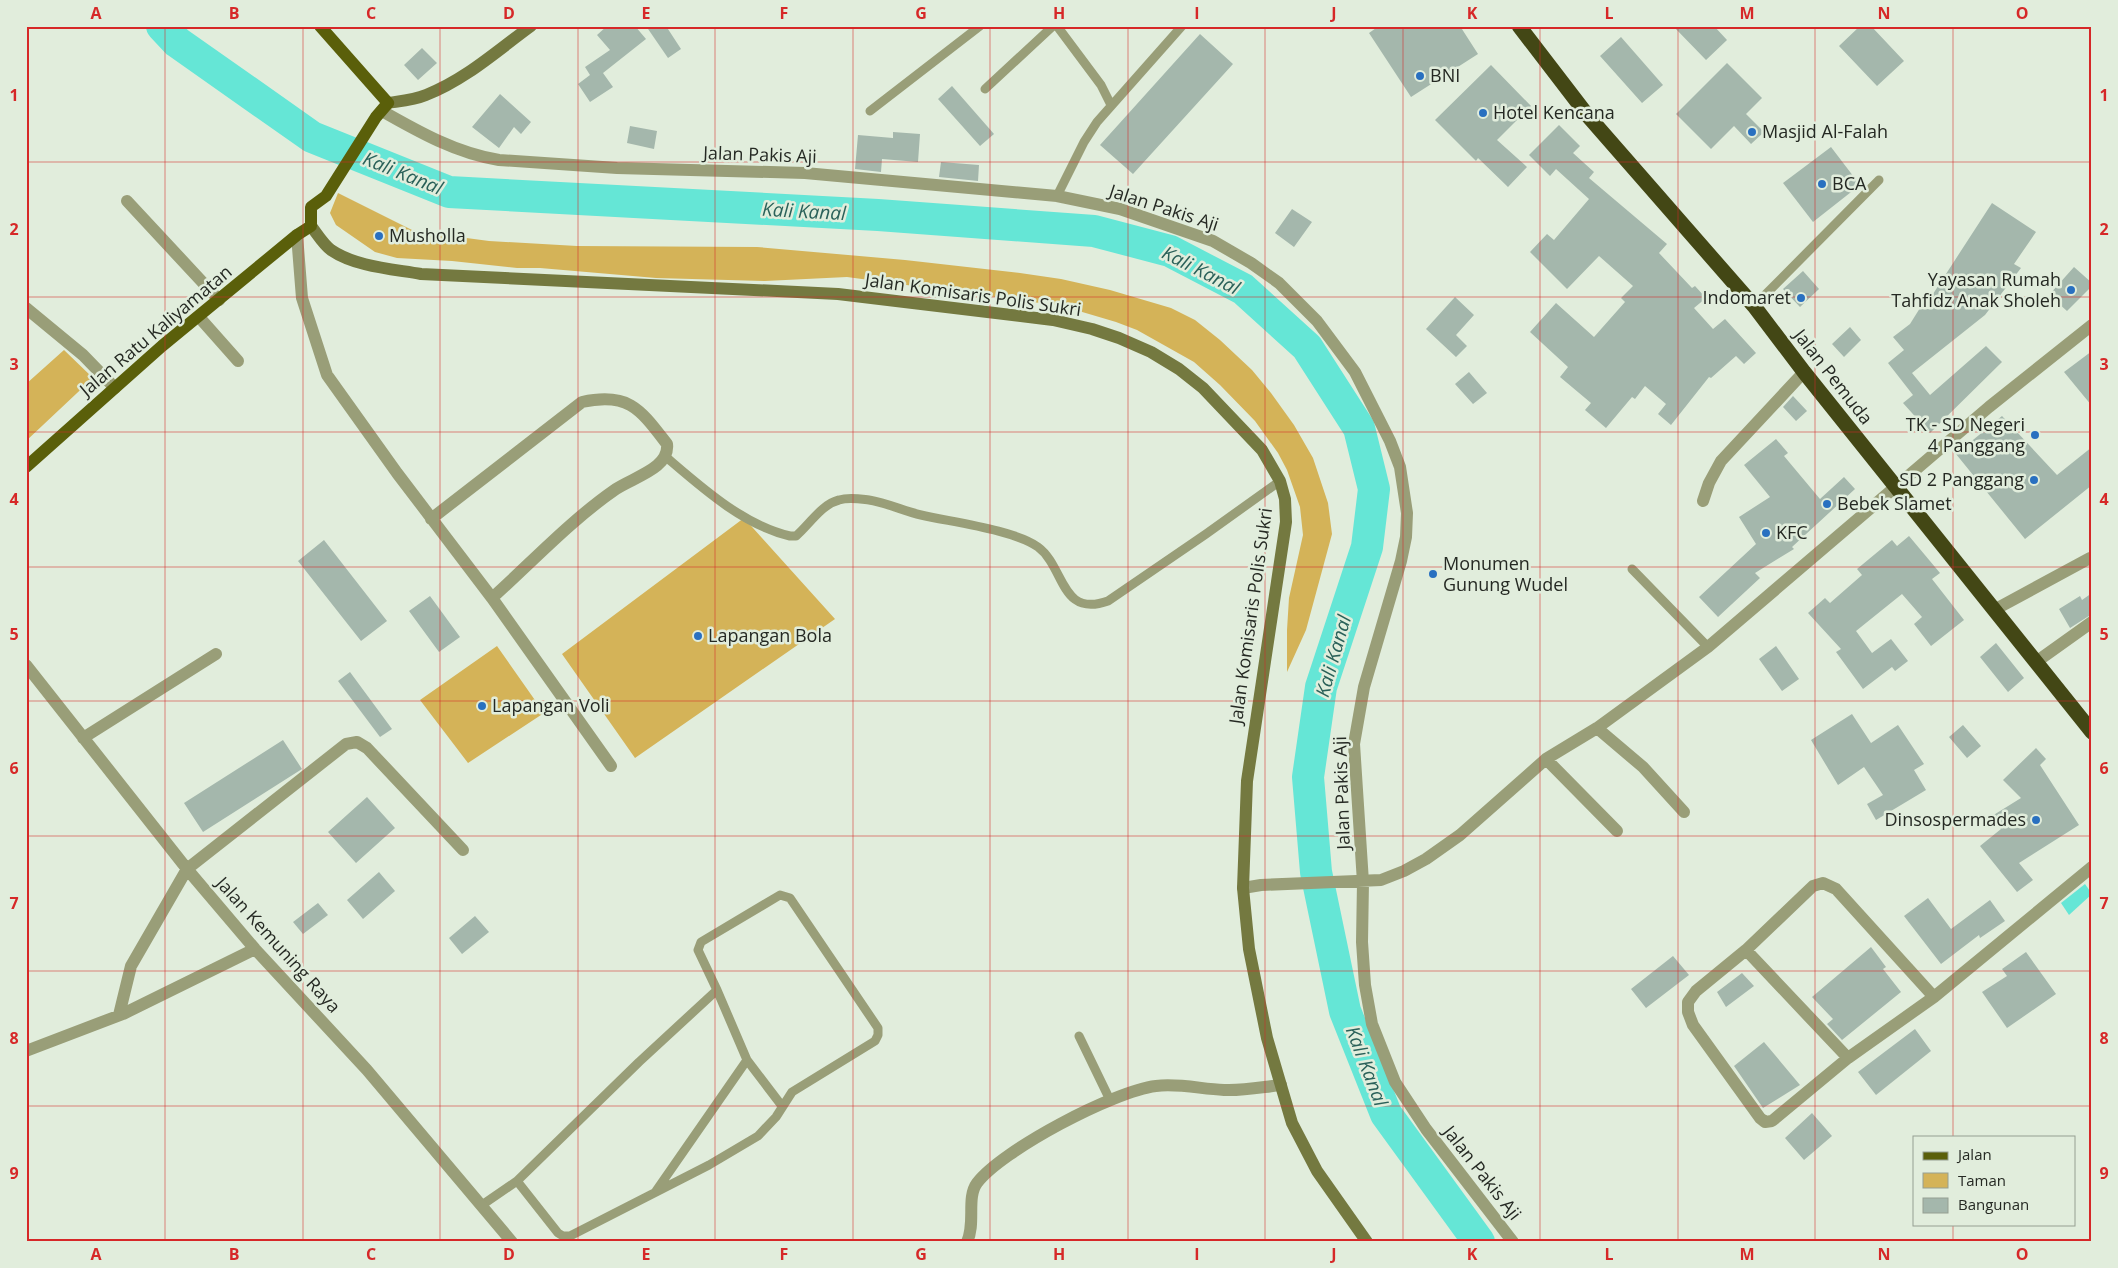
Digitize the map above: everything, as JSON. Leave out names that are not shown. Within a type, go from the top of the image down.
[{"type":"highway","name":"Jalan Pemuda","points":[[1519,26],[1588,116],[1754,306],[1804,372],[2092,732]]},
{"type":"main road","points":[[320,26],[382,110]]},
{"type":"main road","points":[[311,226],[311,207],[326,196],[382,110],[436,91],[462,76],[531,26]]},
{"type":"main road","name":"Jalan Ratu Kaliyamatan","points":[[26,467],[199,316],[297,235],[311,226]]},
{"type":"main road","name":"Jalan Komisaris Polis Sukri","points":[[311,226],[324,244],[344,256],[383,268],[421,274],[838,294],[1053,320],[1119,338],[1151,352],[1179,369],[1203,388],[1262,450],[1280,481],[1285,499],[1286,522],[1247,781],[1243,888],[1249,949],[1256,992],[1292,1123],[1302,1146],[1316,1171],[1367,1242]]},
{"type":"street","name":"Jalan Pakis Aji","points":[[382,110],[453,148],[499,160],[617,168],[805,173],[1057,196],[1120,209],[1213,241],[1251,263],[1278,283],[1317,321],[1355,372],[1390,441],[1400,467],[1406,513],[1406,536],[1401,562],[1364,686],[1354,744],[1363,882],[1362,932],[1365,985],[1372,1024],[1395,1082],[1426,1129],[1512,1242]]},
{"type":"street","points":[[128,201],[219,300]]},
{"type":"street","points":[[297,235],[302,298],[327,375],[431,519],[492,598],[611,766]]},
{"type":"street","points":[[26,308],[83,355],[115,388]]},
{"type":"street","points":[[199,316],[238,361]]},
{"type":"street","points":[[1243,888],[1261,885],[1381,880],[1404,872],[1426,859],[1460,835],[1546,759],[1597,728],[1708,647],[1989,407],[2092,325]]},
{"type":"street","points":[[1703,500],[1709,483],[1721,461],[1804,372]]},
{"type":"street","points":[[431,519],[582,402],[603,398],[617,399],[630,405],[646,418],[667,444],[666,457],[658,466],[615,490],[575,522],[492,598]]},
{"type":"street","points":[[1994,610],[2090,558]]},
{"type":"street","points":[[2036,662],[2092,622]]},
{"type":"street","points":[[83,738],[216,654]]},
{"type":"street","name":"Jalan Kemuning Raya","points":[[26,665],[187,869],[255,949],[367,1070],[512,1242]]},
{"type":"street","points":[[1597,728],[1643,767],[1684,812]]},
{"type":"street","points":[[119,1015],[131,966],[187,869],[346,744],[357,742],[367,748],[463,850]]},
{"type":"street","points":[[1546,759],[1617,831]]},
{"type":"street","points":[[1934,998],[1836,889],[1823,883],[1813,886],[1746,950],[1696,991],[1688,1002],[1688,1012],[1693,1025],[1760,1118],[1765,1122],[1772,1121],[1848,1058],[1934,998],[2092,867]]},
{"type":"street","points":[[26,1051],[119,1015],[255,949]]},
{"type":"street","points":[[1746,950],[1848,1058]]},
{"type":"street","points":[[967,1242],[972,1228],[972,1194],[977,1183],[990,1170],[1030,1141],[1110,1100],[1156,1086],[1170,1085],[1246,1090],[1281,1085]]},
{"type":"lane","points":[[870,111],[980,26]]},
{"type":"lane","points":[[985,89],[1055,26],[1101,85],[1110,105]]},
{"type":"lane","points":[[1057,196],[1084,142],[1110,105],[1182,26]]},
{"type":"lane","points":[[1754,306],[1879,180]]},
{"type":"lane","points":[[666,457],[734,510],[790,536],[796,536],[828,504],[846,498],[872,501],[920,515],[1022,539],[1038,547],[1044,553],[1070,595],[1084,604],[1090,605],[1108,601],[1280,481]]},
{"type":"lane","points":[[1632,569],[1708,647]]},
{"type":"lane","points":[[518,1181],[558,1233],[570,1236],[709,1165],[758,1136],[776,1117],[792,1092],[875,1041],[878,1035],[878,1028],[793,901],[785,895],[780,896],[700,944],[698,950],[747,1060],[782,1106]]},
{"type":"lane","points":[[482,1205],[518,1181],[639,1062],[717,990]]},
{"type":"lane","points":[[1079,1036],[1110,1100]]},
{"type":"lane","points":[[655,1193],[747,1060]]},
{"type":"green space","points":[[338,193],[414,231],[489,241],[577,246],[757,247],[905,260],[1020,273],[1061,279],[1110,290],[1171,308],[1195,320],[1252,370],[1271,393],[1294,425],[1313,458],[1328,503],[1332,534],[1306,630],[1287,672],[1289,598],[1303,535],[1300,507],[1287,470],[1278,453],[1255,421],[1220,385],[1194,362],[1137,330],[1062,306],[847,277],[765,281],[656,278],[397,258],[375,252],[336,225],[330,213]]},
{"type":"green space","points":[[64,350],[93,378],[26,441],[26,384]]},
{"type":"green space","name":"Lapangan Bola","points":[[744,518],[835,619],[635,758],[562,654]]},
{"type":"green space","name":"Lapangan Voli","points":[[497,646],[544,713],[468,763],[420,700]]},
{"type":"water","points":[[2085,884],[2092,894],[2069,915],[2061,903]]},
{"type":"building","points":[[607,26],[635,26],[646,39],[603,73],[613,87],[590,102],[578,84],[590,75],[585,67],[610,50],[597,35]]},
{"type":"building","points":[[646,26],[666,26],[681,49],[668,58]]},
{"type":"building","name":"BNI","points":[[1379,26],[1460,26],[1478,54],[1411,97],[1369,33]]},
{"type":"building","points":[[1673,26],[1714,26],[1727,40],[1706,60]]},
{"type":"building","points":[[1860,26],[1871,26],[1904,61],[1877,86],[1839,46]]},
{"type":"building","points":[[1200,34],[1233,64],[1133,174],[1100,145]]},
{"type":"building","points":[[1621,37],[1663,85],[1642,103],[1600,56]]},
{"type":"building","points":[[422,48],[437,63],[418,80],[404,65]]},
{"type":"building","points":[[1727,63],[1762,98],[1746,114],[1764,132],[1751,144],[1734,126],[1711,149],[1676,114]]},
{"type":"building","name":"Hotel Kencana","points":[[1491,65],[1531,106],[1497,140],[1527,167],[1508,187],[1478,158],[1476,161],[1435,120]]},
{"type":"building","points":[[952,86],[994,134],[980,146],[938,99]]},
{"type":"building","points":[[500,94],[531,122],[521,134],[514,127],[499,148],[472,127]]},
{"type":"building","points":[[1559,125],[1580,146],[1573,153],[1594,172],[1589,178],[1667,244],[1659,253],[1692,288],[1695,286],[1706,298],[1694,308],[1713,329],[1725,319],[1756,353],[1744,364],[1736,356],[1711,378],[1709,377],[1671,425],[1658,414],[1666,404],[1645,386],[1635,399],[1632,397],[1606,428],[1585,410],[1591,403],[1560,377],[1568,367],[1530,332],[1556,303],[1594,337],[1625,302],[1621,298],[1633,286],[1599,256],[1567,289],[1530,252],[1547,234],[1554,240],[1589,199],[1556,169],[1550,176],[1529,155]]},
{"type":"building","points":[[630,126],[657,131],[654,149],[627,143]]},
{"type":"building","points":[[893,132],[920,134],[918,162],[882,159],[881,172],[855,169],[858,135],[893,138]]},
{"type":"building","name":"BCA","points":[[1831,147],[1860,185],[1813,222],[1783,183]]},
{"type":"building","points":[[941,162],[979,165],[978,181],[939,177]]},
{"type":"building","points":[[1992,203],[2036,232],[2014,264],[2021,268],[1985,315],[1912,373],[1930,395],[1986,346],[2002,362],[1930,433],[1903,403],[1913,395],[1888,363],[1904,350],[1893,337],[1910,324],[1930,292],[1933,294]]},
{"type":"building","points":[[1292,209],[1312,222],[1294,247],[1275,233]]},
{"type":"building","name":"Yayasan Rumah Tahfidz Anak Sholeh","points":[[2074,267],[2092,283],[2092,286],[2067,311],[2049,295]]},
{"type":"building","name":"Indomaret","points":[[1803,271],[1819,289],[1800,307],[1783,289]]},
{"type":"building","points":[[1455,297],[1474,315],[1456,335],[1467,346],[1456,357],[1426,329]]},
{"type":"building","points":[[1850,327],[1861,340],[1844,357],[1832,344]]},
{"type":"building","points":[[2092,351],[2092,406],[2064,372]]},
{"type":"building","points":[[1469,372],[1487,393],[1473,404],[1455,384]]},
{"type":"building","points":[[1793,396],[1807,411],[1796,421],[1783,407]]},
{"type":"building","name":"SD 2 Panggang","points":[[2002,416],[2057,475],[2092,447],[2092,485],[2025,539],[1956,454]]},
{"type":"building","points":[[1776,439],[1788,453],[1784,456],[1820,499],[1844,477],[1855,489],[1792,547],[1794,549],[1755,573],[1760,578],[1718,617],[1699,597],[1756,544],[1739,517],[1770,497],[1744,465]]},
{"type":"building","points":[[1909,536],[1940,573],[1932,579],[1964,620],[1931,646],[1914,624],[1922,617],[1902,594],[1856,631],[1872,653],[1891,639],[1908,661],[1895,671],[1892,667],[1863,689],[1836,652],[1841,649],[1808,613],[1825,598],[1830,603],[1862,575],[1857,569],[1892,540],[1897,546]]},
{"type":"building","points":[[324,540],[387,621],[361,641],[298,561]]},
{"type":"building","points":[[2092,593],[2092,614],[2070,628],[2059,609],[2080,596],[2082,600]]},
{"type":"building","points":[[430,596],[460,637],[439,652],[409,611]]},
{"type":"building","points":[[1996,643],[2024,678],[2008,692],[1980,657]]},
{"type":"building","points":[[1776,646],[1799,679],[1782,691],[1759,659]]},
{"type":"building","points":[[350,672],[392,729],[380,737],[338,681]]},
{"type":"building","points":[[1852,714],[1871,743],[1898,725],[1924,764],[1914,770],[1926,790],[1876,820],[1867,804],[1883,795],[1864,767],[1838,785],[1811,740]]},
{"type":"building","points":[[1963,725],[1981,746],[1967,758],[1949,737]]},
{"type":"building","points":[[283,740],[302,769],[203,832],[184,803]]},
{"type":"building","points":[[2036,748],[2046,759],[2040,765],[2079,825],[2019,863],[2033,880],[2017,892],[1980,846],[2001,829],[1992,816],[2021,798],[2003,780]]},
{"type":"building","points":[[367,797],[395,828],[356,863],[328,832]]},
{"type":"building","points":[[379,872],[395,891],[363,919],[347,900]]},
{"type":"building","points":[[1928,898],[1951,929],[1990,900],[2005,921],[1980,938],[1979,935],[1941,964],[1904,916]]},
{"type":"building","points":[[318,903],[328,915],[303,934],[293,922]]},
{"type":"building","points":[[475,916],[489,932],[462,954],[449,938]]},
{"type":"building","points":[[1871,947],[1886,967],[1883,969],[1901,992],[1842,1040],[1827,1024],[1833,1019],[1812,997]]},
{"type":"building","points":[[2026,952],[2056,994],[2007,1028],[1982,992],[2007,976],[2002,969]]},
{"type":"building","points":[[1673,956],[1689,975],[1646,1008],[1631,989]]},
{"type":"building","points":[[1742,973],[1754,986],[1726,1007],[1717,992]]},
{"type":"building","points":[[1915,1029],[1931,1051],[1876,1095],[1858,1072]]},
{"type":"building","points":[[1764,1042],[1800,1085],[1763,1108],[1734,1066]]},
{"type":"building","points":[[1812,1113],[1832,1136],[1804,1160],[1785,1138]]},
{"type":"waterway","name":"Kali Kanal","points":[[162,26],[177,42],[312,137],[449,192],[878,215],[1094,231],[1170,251],[1243,289],[1307,347],[1359,428],[1374,489],[1367,547],[1321,687],[1308,777],[1316,872],[1345,1011],[1386,1114],[1479,1242]]},
{"type":"place","name":"BNI","points":[[1420,76]]},
{"type":"place","name":"Hotel Kencana","points":[[1483,113]]},
{"type":"place","name":"Masjid Al-Falah","points":[[1752,132]]},
{"type":"place","name":"BCA","points":[[1822,184]]},
{"type":"place","name":"Musholla","points":[[379,236]]},
{"type":"place","name":"Yayasan Rumah Tahfidz Anak Sholeh","points":[[2071,290]]},
{"type":"place","name":"Indomaret","points":[[1801,298]]},
{"type":"place","name":"TK - SD Negeri 4 Panggang","points":[[2035,435]]},
{"type":"place","name":"SD 2 Panggang","points":[[2034,480]]},
{"type":"place","name":"Bebek Slamet","points":[[1827,504]]},
{"type":"place","name":"KFC","points":[[1766,533]]},
{"type":"place","name":"Monumen Gunung Wudel","points":[[1433,574]]},
{"type":"place","name":"Lapangan Bola","points":[[698,636]]},
{"type":"place","name":"Lapangan Voli","points":[[482,706]]},
{"type":"place","name":"Dinsospermades","points":[[2036,820]]}]
